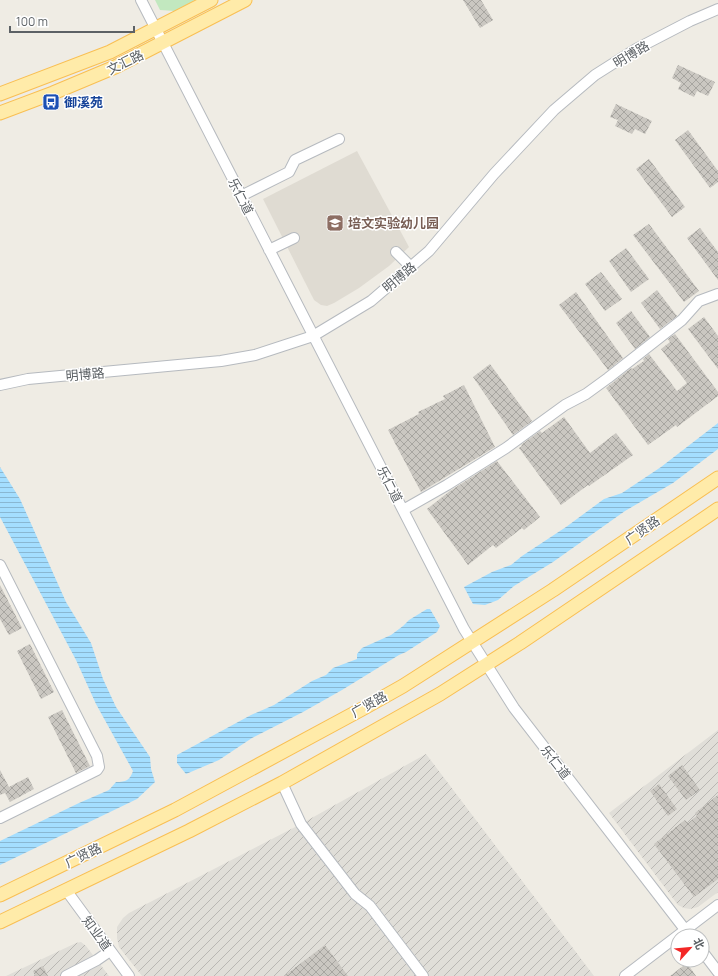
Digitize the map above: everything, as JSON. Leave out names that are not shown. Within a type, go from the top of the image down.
[{"type":"main road","name":"文汇路","points":[[0,94],[110,52],[211,0]]},
{"type":"main road","name":"文汇路","points":[[0,113],[115,67],[245,0]]},
{"type":"main road","name":"广贤路","points":[[0,895],[182,806],[403,686],[615,549],[718,478]]},
{"type":"main road","name":"广贤路","points":[[0,922],[188,832],[282,783],[440,694],[486,665],[718,509]]},
{"type":"street","name":"乐仁道","points":[[141,0],[472,642],[514,708],[684,928]]},
{"type":"street","name":"明博路","points":[[0,385],[28,379],[220,361],[254,355],[313,336],[371,301],[429,251],[494,174],[560,105],[595,75],[636,49],[690,21],[718,9]]},
{"type":"street","points":[[241,196],[289,172],[295,160],[339,139]]},
{"type":"street","points":[[269,250],[294,238]]},
{"type":"street","points":[[396,252],[411,267]]},
{"type":"street","points":[[403,510],[447,485],[506,448],[566,405],[586,394],[682,320],[699,301],[718,294]]},
{"type":"street","points":[[0,564],[97,756],[99,767],[97,770],[0,818]]},
{"type":"street","points":[[282,783],[301,824],[355,894],[370,906],[423,976]]},
{"type":"street","name":"知业道","points":[[66,890],[129,976]]},
{"type":"street","points":[[693,928],[718,905]]},
{"type":"street","points":[[625,976],[670,945]]},
{"type":"street","points":[[66,976],[97,960],[110,951]]},
{"type":"street","points":[[710,962],[718,972]]},
{"type":"shaded area","name":"培文实验幼儿园","points":[[357,151],[409,247],[389,266],[359,288],[334,303],[327,306],[321,305],[314,300],[263,199]]},
{"type":"shaded area","points":[[718,730],[718,892],[698,907],[690,909],[684,908],[678,905],[609,813]]},
{"type":"shaded area","points":[[426,754],[594,976],[142,976],[119,947],[117,927],[123,918],[129,913],[301,824]]},
{"type":"shaded area","points":[[81,942],[86,946],[109,976],[6,976],[76,943]]},
{"type":"green space","points":[[155,0],[195,0],[175,11],[160,10]]},
{"type":"water","points":[[718,423],[718,449],[673,483],[625,511],[553,562],[514,586],[498,600],[485,605],[473,604],[464,587],[492,572],[511,565],[604,499],[622,493],[661,467]]},
{"type":"water","points":[[0,467],[20,499],[66,602],[91,643],[103,679],[116,707],[150,757],[151,769],[155,782],[137,799],[0,865],[0,841],[109,790],[116,782],[127,780],[133,771],[96,704],[76,660],[0,517]]},
{"type":"water","points":[[427,609],[430,609],[440,626],[437,632],[406,652],[303,712],[252,738],[219,760],[186,774],[177,763],[177,755],[251,715],[274,705],[312,681],[326,675],[333,668],[357,659],[357,654],[362,648],[391,635],[409,620]]},
{"type":"building","points":[[463,0],[481,0],[493,20],[480,28]]},
{"type":"building","points":[[678,65],[715,82],[708,96],[697,91],[694,97],[678,89],[681,83],[672,78]]},
{"type":"building","points":[[616,104],[652,121],[645,134],[635,129],[632,134],[615,126],[618,120],[610,117]]},
{"type":"building","points":[[688,130],[718,171],[718,182],[710,188],[675,140]]},
{"type":"building","points":[[649,159],[685,207],[672,217],[636,169]]},
{"type":"building","points":[[649,224],[699,291],[684,302],[633,235]]},
{"type":"building","points":[[700,228],[718,252],[718,280],[687,238]]},
{"type":"building","points":[[626,248],[649,279],[631,292],[609,261]]},
{"type":"building","points":[[601,272],[622,299],[605,311],[585,284]]},
{"type":"building","points":[[657,290],[677,316],[660,329],[641,303]]},
{"type":"building","points":[[576,292],[623,358],[608,370],[559,305]]},
{"type":"building","points":[[631,311],[650,337],[635,349],[616,323]]},
{"type":"building","points":[[704,317],[718,336],[718,369],[688,329]]},
{"type":"building","points":[[675,334],[718,392],[718,396],[677,427],[676,425],[648,445],[606,388],[631,368],[632,369],[644,361],[643,359],[649,354],[677,391],[687,383],[661,349],[670,342],[668,339]]},
{"type":"building","points":[[490,364],[532,421],[513,435],[473,377]]},
{"type":"building","points":[[464,385],[495,447],[421,492],[388,430],[419,414],[418,412],[445,399],[443,396]]},
{"type":"building","points":[[564,417],[590,453],[616,433],[633,455],[561,505],[519,448],[540,431],[542,433]]},
{"type":"building","points":[[497,461],[540,517],[524,530],[522,528],[496,548],[493,545],[468,565],[427,509],[450,491]]},
{"type":"building","points":[[0,585],[22,628],[9,635],[0,619]]},
{"type":"building","points":[[30,644],[54,692],[41,699],[17,651]]},
{"type":"building","points":[[62,710],[90,766],[76,773],[48,717]]},
{"type":"building","points":[[682,765],[700,790],[686,800],[668,776]]},
{"type":"building","points":[[0,770],[9,787],[28,777],[34,789],[10,802],[5,793],[0,795]]},
{"type":"building","points":[[659,784],[677,809],[668,816],[650,791]]},
{"type":"building","points":[[718,795],[718,879],[694,897],[654,844],[685,820],[688,823],[697,816],[695,813]]},
{"type":"building","points":[[325,945],[348,976],[284,976]]},
{"type":"building","points":[[43,966],[48,976],[35,976],[33,971]]},
{"type":"building","points":[[680,968],[690,968],[696,976],[670,976]]},
{"type":"place","name":"御溪苑","points":[[51,102]]},
{"type":"place","name":"培文实验幼儿园","points":[[335,223]]}]
